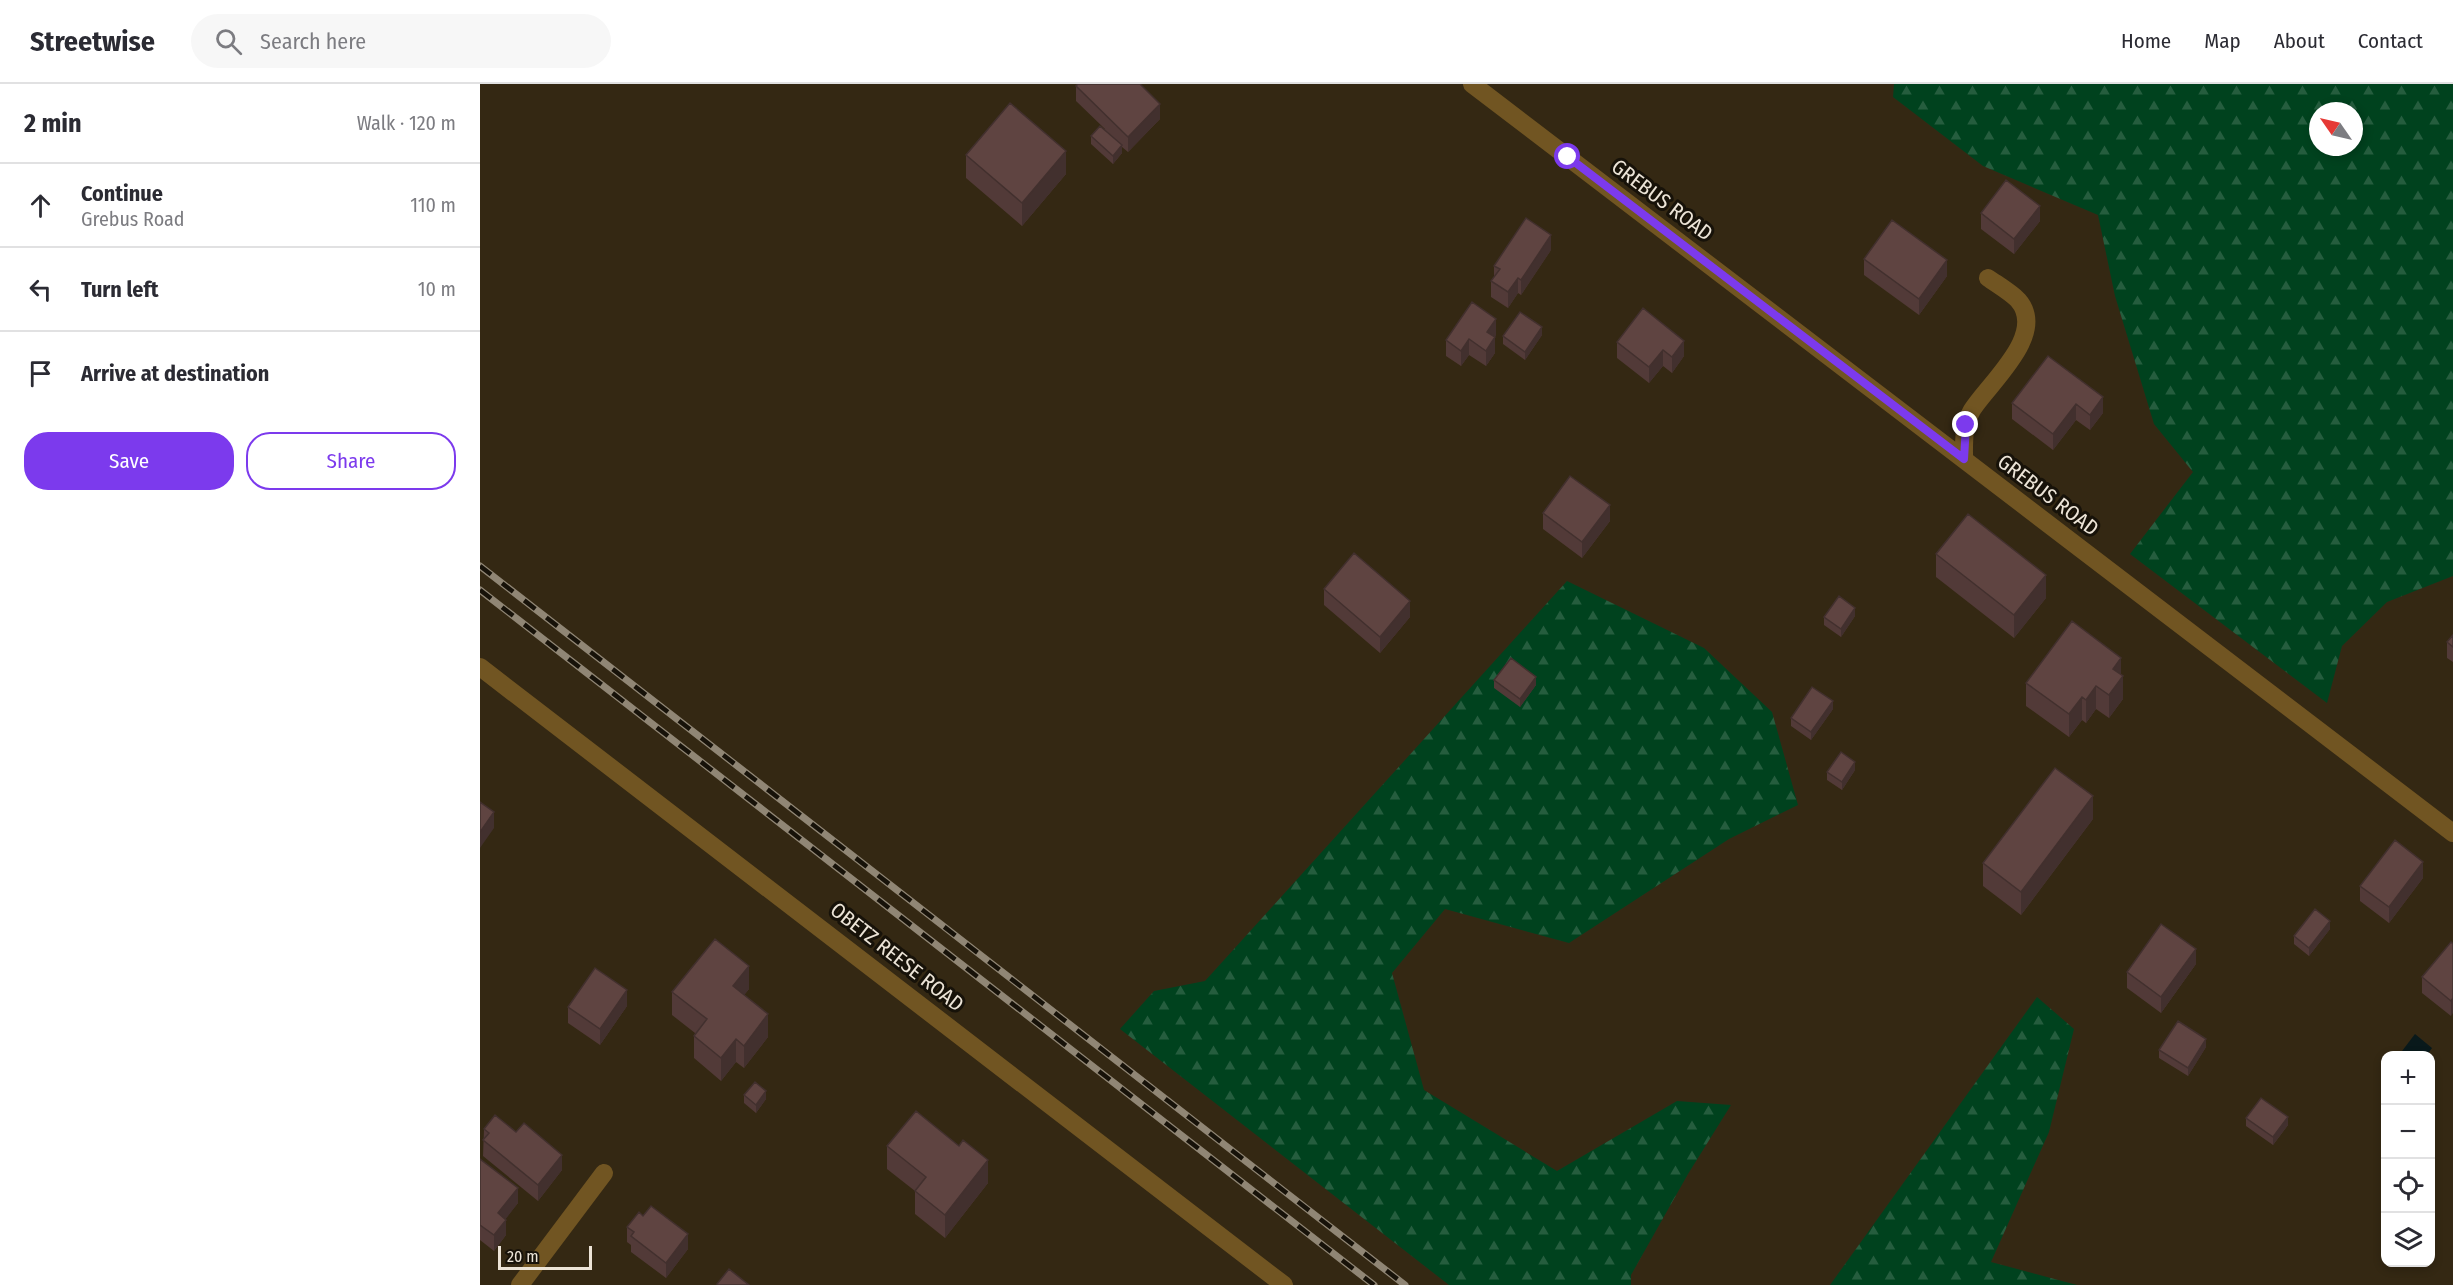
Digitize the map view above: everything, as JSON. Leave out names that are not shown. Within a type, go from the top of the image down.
[{"type":"street","name":"GREBUS ROAD","points":[[1472,84],[2453,833]]},
{"type":"street","points":[[1964,459],[1966,425],[1972,410],[2015,354],[2023,337],[2027,318],[2018,301],[1988,278]]},
{"type":"street","name":"OBETZ REESE ROAD","points":[[480,667],[1284,1285]]},
{"type":"street","points":[[520,1285],[604,1173]]},
{"type":"green space","points":[[1894,84],[2453,84],[2453,576],[2387,602],[2342,646],[2327,703],[2130,554],[2193,472],[2154,424],[2115,296],[2098,215],[1983,166],[1893,97]]},
{"type":"green space","points":[[1567,581],[1704,648],[1772,712],[1798,805],[1729,839],[1569,943],[1445,909],[1392,973],[1424,1090],[1557,1171],[1677,1101],[1731,1105],[1688,1174],[1631,1275],[1631,1285],[1449,1285],[1120,1029],[1154,991],[1205,981]]},
{"type":"green space","points":[[2037,997],[2074,1029],[2049,1132],[1991,1262],[2077,1285],[1830,1285]]},
{"type":"shaded area","points":[[2415,1034],[2432,1048],[2430,1051],[2402,1051]]},
{"type":"building","points":[[1078,84],[1140,84],[1160,104],[1128,137],[1076,86]]},
{"type":"building","points":[[1010,103],[1066,151],[1022,203],[966,155]]},
{"type":"building","points":[[1100,126],[1122,145],[1113,156],[1091,136]]},
{"type":"building","points":[[2006,180],[2040,206],[2014,239],[1981,213]]},
{"type":"building","points":[[1526,218],[1551,235],[1521,280],[1518,278],[1508,292],[1491,281],[1500,269],[1494,266]]},
{"type":"building","points":[[1892,220],[1947,260],[1919,299],[1864,259]]},
{"type":"building","points":[[1472,302],[1496,319],[1487,332],[1495,337],[1486,351],[1469,339],[1461,351],[1446,340]]},
{"type":"building","points":[[1643,308],[1684,341],[1672,357],[1663,350],[1649,367],[1617,342]]},
{"type":"building","points":[[1520,312],[1542,327],[1525,352],[1503,336]]},
{"type":"building","points":[[2048,356],[2103,397],[2090,415],[2076,404],[2053,434],[2012,403]]},
{"type":"building","points":[[1570,476],[1610,505],[1582,542],[1543,513]]},
{"type":"building","points":[[1968,514],[2046,575],[2014,615],[1936,554]]},
{"type":"building","points":[[1354,553],[1410,601],[1380,637],[1324,589]]},
{"type":"building","points":[[1839,596],[1855,608],[1841,629],[1824,617]]},
{"type":"building","points":[[2072,621],[2121,658],[2113,669],[2123,676],[2109,695],[2096,686],[2086,700],[2082,697],[2069,714],[2026,683]]},
{"type":"building","points":[[2453,635],[2453,647],[2447,642]]},
{"type":"building","points":[[1511,658],[1536,677],[1520,699],[1494,680]]},
{"type":"building","points":[[1812,687],[1833,701],[1811,732],[1791,718]]},
{"type":"building","points":[[1841,752],[1855,762],[1842,782],[1827,772]]},
{"type":"building","points":[[2055,768],[2093,796],[2021,892],[1983,863]]},
{"type":"building","points":[[480,802],[494,812],[480,832]]},
{"type":"building","points":[[2395,840],[2423,862],[2389,907],[2360,886]]},
{"type":"building","points":[[2315,909],[2330,921],[2309,948],[2294,936]]},
{"type":"building","points":[[2161,924],[2196,949],[2161,997],[2127,972]]},
{"type":"building","points":[[715,939],[749,966],[733,986],[768,1014],[744,1046],[736,1039],[721,1058],[694,1036],[707,1019],[672,992]]},
{"type":"building","points":[[2451,942],[2453,944],[2453,998],[2451,1001],[2422,977]]},
{"type":"building","points":[[595,968],[627,990],[600,1029],[568,1007]]},
{"type":"building","points":[[2178,1021],[2206,1039],[2188,1068],[2159,1050]]},
{"type":"building","points":[[755,1082],[766,1091],[756,1105],[744,1095]]},
{"type":"building","points":[[2261,1098],[2288,1117],[2273,1137],[2246,1118]]},
{"type":"building","points":[[916,1111],[959,1146],[963,1140],[988,1160],[945,1215],[915,1191],[926,1177],[887,1146]]},
{"type":"building","points":[[495,1115],[516,1132],[524,1123],[562,1155],[538,1185],[483,1140],[489,1133],[484,1129]]},
{"type":"building","points":[[480,1159],[518,1188],[498,1213],[506,1220],[494,1235],[480,1225]]},
{"type":"building","points":[[651,1206],[688,1234],[666,1263],[631,1236],[634,1232],[627,1227],[639,1212],[643,1216]]},
{"type":"building","points":[[729,1269],[749,1285],[718,1285]]},
{"type":"railway","points":[[480,566],[1405,1285]]},
{"type":"railway","points":[[480,590],[1374,1285]]},
{"type":"route","points":[[1568,157],[1964,459],[1966,425]]}]
